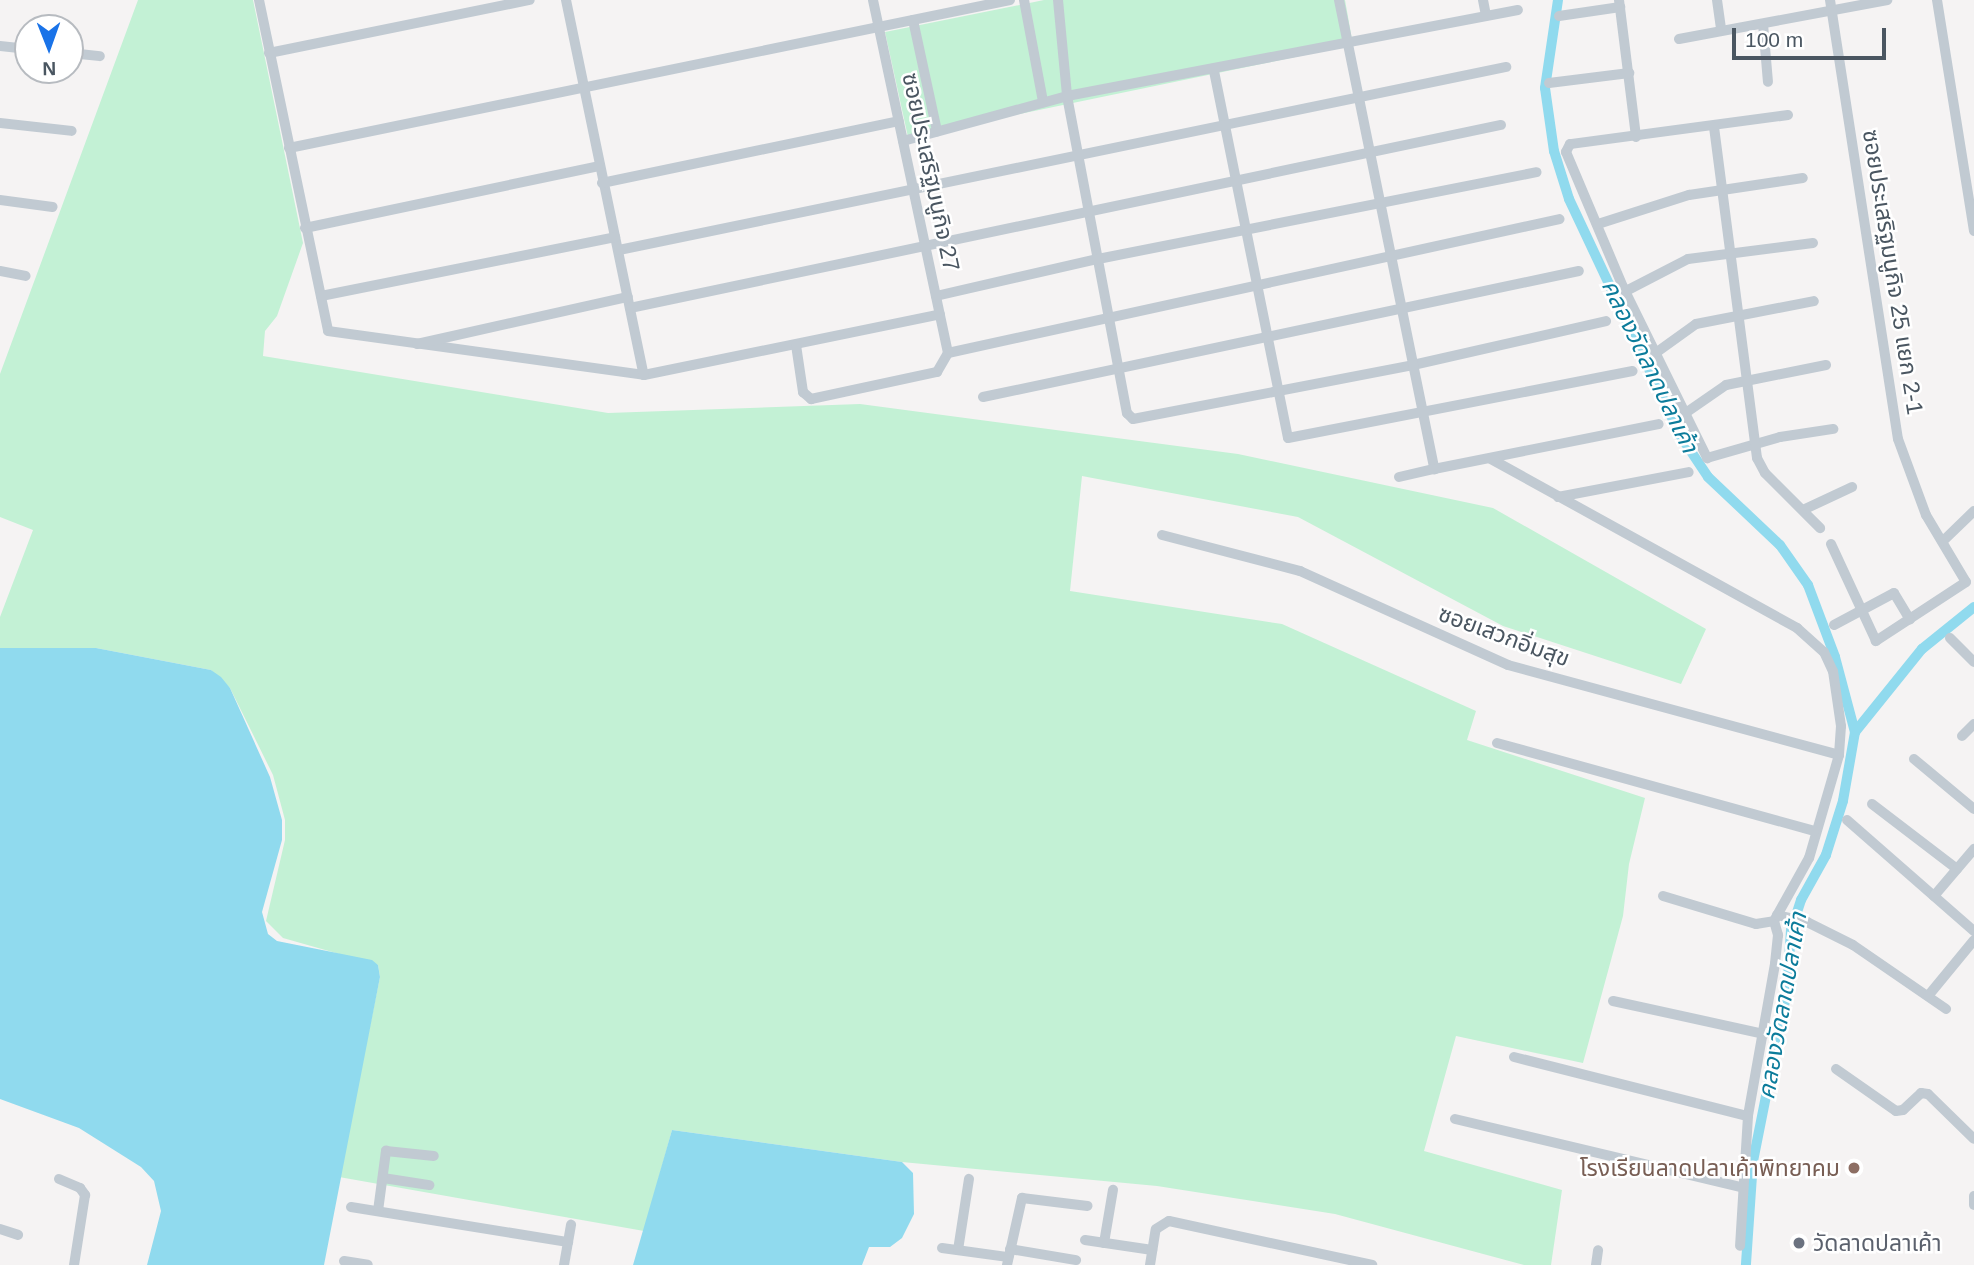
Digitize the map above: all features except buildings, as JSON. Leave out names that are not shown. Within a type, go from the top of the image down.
[{"type":"street","points":[[259,0],[304,228],[328,331],[411,345],[644,375],[940,314]]},
{"type":"street","points":[[269,53],[530,0]]},
{"type":"street","points":[[566,0],[586,90],[598,166],[619,250],[644,375]]},
{"type":"street","name":"ซอยประเสริฐมนูกิจ 27","points":[[873,0],[948,352]]},
{"type":"street","points":[[289,148],[586,90],[1010,0]]},
{"type":"street","points":[[1024,0],[1042,102]]},
{"type":"street","points":[[1058,0],[1067,96],[1118,366],[1128,413],[1133,419],[1279,393],[1606,321]]},
{"type":"street","points":[[1339,0],[1434,469]]},
{"type":"street","points":[[1483,0],[1486,16]]},
{"type":"street","points":[[1717,0],[1721,30]]},
{"type":"street","points":[[1679,39],[1763,24],[1831,5],[1886,0]]},
{"type":"street","points":[[1937,0],[1974,231]]},
{"type":"street","points":[[1559,16],[1619,4],[1636,137]]},
{"type":"street","name":"ซอยประเสริฐมนูกิจ 25 แยก 2-1","points":[[1831,5],[1898,439],[1926,515],[1966,582],[1910,620]]},
{"type":"street","points":[[903,141],[1067,96],[1214,71],[1346,42],[1518,10]]},
{"type":"street","points":[[913,20],[937,131]]},
{"type":"street","points":[[1763,24],[1768,82]]},
{"type":"street","points":[[84,54],[100,56]]},
{"type":"street","points":[[619,250],[913,187],[1506,67]]},
{"type":"street","points":[[1214,71],[1265,339],[1289,438],[1633,371]]},
{"type":"street","points":[[1549,83],[1629,73]]},
{"type":"street","points":[[1788,116],[1567,148],[1626,291],[1657,352],[1670,388],[1687,412],[1707,458],[1754,444],[1832,429]]},
{"type":"street","points":[[602,183],[899,121]]},
{"type":"street","points":[[0,123],[72,131]]},
{"type":"street","points":[[411,345],[925,245],[1501,125]]},
{"type":"street","points":[[1714,127],[1754,444],[1765,473],[1805,509],[1820,528]]},
{"type":"street","points":[[304,228],[598,166]]},
{"type":"street","points":[[936,296],[1098,259],[1536,172]]},
{"type":"street","points":[[1598,224],[1668,200],[1802,178]]},
{"type":"street","points":[[0,200],[53,208]]},
{"type":"street","points":[[796,345],[803,392],[811,399],[937,372],[948,352],[1560,219]]},
{"type":"street","points":[[321,296],[615,237]]},
{"type":"street","points":[[1626,291],[1689,259],[1729,251],[1813,243]]},
{"type":"street","points":[[0,271],[26,276]]},
{"type":"street","points":[[983,397],[1118,366],[1265,339],[1579,271]]},
{"type":"street","points":[[1657,352],[1696,324],[1739,319],[1814,301]]},
{"type":"street","points":[[1687,412],[1726,385],[1826,365]]},
{"type":"street","points":[[1399,477],[1660,424]]},
{"type":"street","points":[[1491,459],[1797,628],[1824,652],[1833,671],[1839,712],[1839,755],[1814,831],[1809,858],[1777,917],[1777,945],[1748,1116],[1741,1187],[1740,1247]]},
{"type":"street","points":[[1558,497],[1689,472]]},
{"type":"street","points":[[1805,509],[1852,486]]},
{"type":"street","points":[[1943,541],[1974,511]]},
{"type":"street","name":"ซอยเสวกอิ่มสุข","points":[[1162,536],[1300,571],[1508,665],[1839,755]]},
{"type":"street","points":[[1830,544],[1860,611],[1876,641],[1910,620],[1895,593],[1860,611],[1834,625]]},
{"type":"street","points":[[1950,638],[1974,662]]},
{"type":"street","points":[[1962,736],[1974,724]]},
{"type":"street","points":[[1497,743],[1814,831]]},
{"type":"street","points":[[1913,759],[1974,808]]},
{"type":"street","points":[[1872,804],[1957,869]]},
{"type":"street","points":[[1847,820],[1974,932]]},
{"type":"street","points":[[1934,896],[1974,849]]},
{"type":"street","points":[[1663,896],[1756,924],[1777,917],[1807,922],[1853,945],[1946,1009]]},
{"type":"street","points":[[1928,996],[1974,940]]},
{"type":"street","points":[[1613,1001],[1764,1034]]},
{"type":"street","points":[[1514,1057],[1748,1116]]},
{"type":"street","points":[[1836,1069],[1896,1111],[1903,1111],[1921,1093],[1928,1094],[1974,1139]]},
{"type":"street","points":[[1455,1119],[1741,1187]]},
{"type":"street","points":[[378,1211],[387,1151],[434,1156]]},
{"type":"street","points":[[383,1178],[429,1185]]},
{"type":"street","points":[[59,1179],[80,1188],[85,1195],[74,1265]]},
{"type":"street","points":[[958,1250],[969,1179]]},
{"type":"street","points":[[1104,1243],[1113,1190]]},
{"type":"street","points":[[1974,1196],[1974,1205]]},
{"type":"street","points":[[1008,1257],[1022,1198],[1088,1206]]},
{"type":"street","points":[[351,1207],[568,1242]]},
{"type":"street","points":[[1150,1265],[1157,1226],[1169,1221],[1372,1265]]},
{"type":"street","points":[[564,1265],[571,1225]]},
{"type":"street","points":[[0,1229],[19,1235]]},
{"type":"street","points":[[1085,1240],[1152,1250]]},
{"type":"street","points":[[942,1248],[1008,1257],[1076,1260]]},
{"type":"street","points":[[1596,1265],[1598,1250]]},
{"type":"street","points":[[344,1261],[368,1265]]},
{"type":"green space","points":[[138,0],[253,0],[303,243],[277,316],[265,331],[263,356],[608,413],[860,404],[1238,454],[1493,508],[1706,629],[1681,684],[1503,626],[1298,517],[1082,476],[1070,591],[1282,624],[1476,711],[1467,740],[1645,798],[1629,864],[1623,916],[1583,1063],[1456,1036],[1424,1151],[1562,1190],[1551,1265],[1524,1265],[1335,1214],[1157,1186],[902,1162],[672,1130],[644,1231],[339,1177],[380,977],[378,965],[283,938],[266,921],[285,840],[285,820],[273,775],[230,688],[211,670],[96,648],[0,648],[0,617],[33,530],[0,517],[0,374]]},
{"type":"green space","points":[[1044,0],[1345,0],[1353,45],[908,137],[885,32]]},
{"type":"water","points":[[0,648],[96,648],[211,670],[221,677],[230,688],[270,777],[282,820],[282,840],[262,912],[268,934],[277,941],[372,960],[378,965],[380,977],[324,1265],[147,1265],[161,1211],[154,1181],[141,1167],[79,1128],[0,1099]]},
{"type":"water","points":[[672,1130],[902,1162],[913,1173],[914,1214],[902,1238],[890,1247],[869,1247],[862,1265],[633,1265]]},
{"type":"waterway","name":"คลองวัดลาดปลาเค้า","points":[[1558,0],[1545,88],[1554,151],[1569,199],[1680,435],[1708,477],[1780,545],[1808,585],[1835,657],[1855,732],[1843,801],[1826,855],[1801,900],[1791,930],[1787,991],[1753,1161],[1746,1265]]},
{"type":"waterway","points":[[1855,732],[1922,649],[1974,607]]},
{"type":"place","name":"โรงเรียนลาดปลาเค้าพิทยาคม","points":[[1854,1168]]},
{"type":"place","name":"วัดลาดปลาเค้า","points":[[1799,1243]]}]
